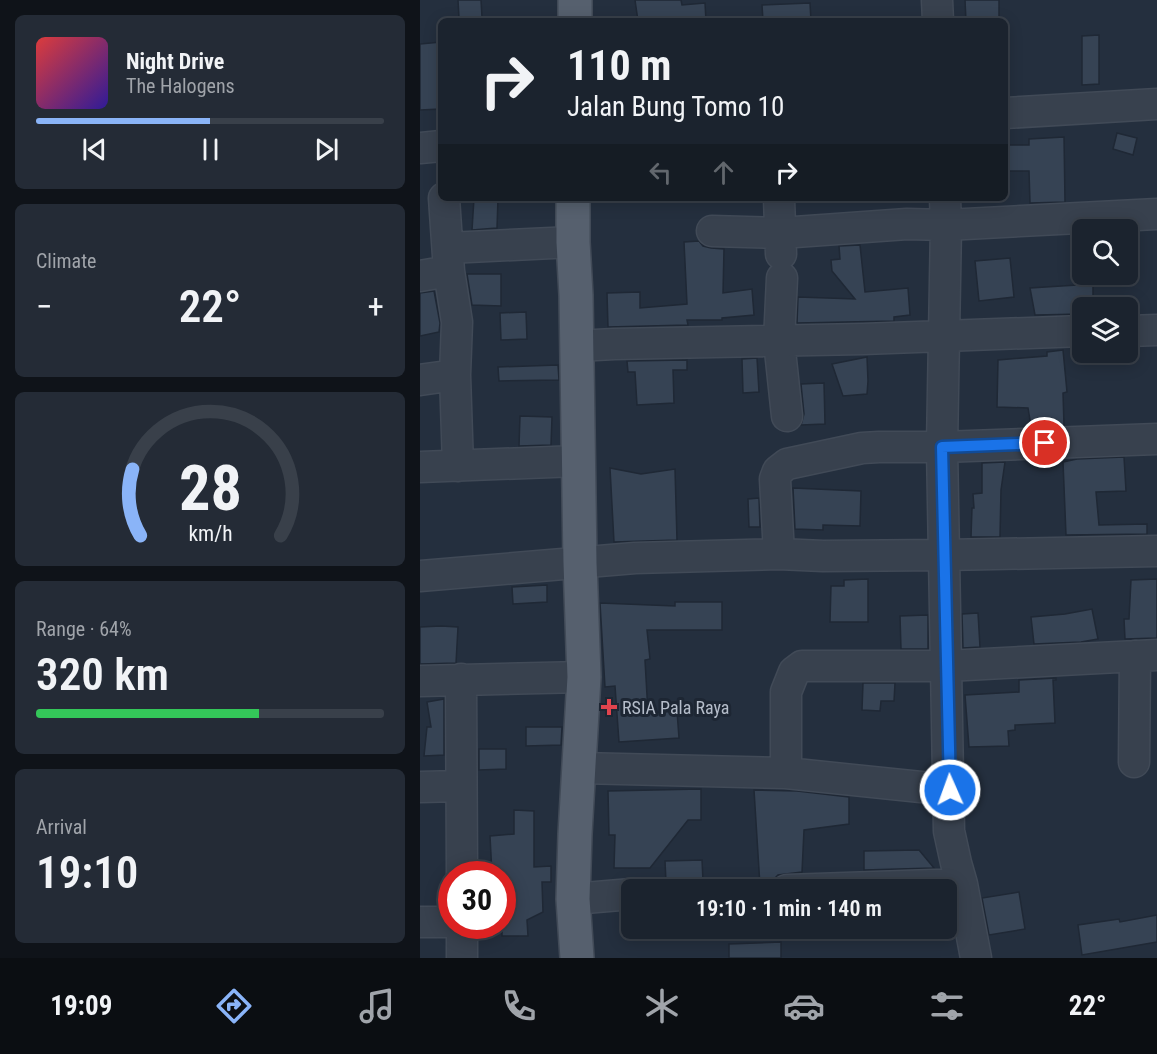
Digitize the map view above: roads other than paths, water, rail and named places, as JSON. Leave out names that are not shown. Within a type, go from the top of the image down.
[{"type":"main road","points":[[575,0],[575,18]]},
{"type":"main road","points":[[573,201],[584,677],[573,899],[577,958]]},
{"type":"street","points":[[938,0],[938,18]]},
{"type":"street","points":[[1008,113],[1157,104]]},
{"type":"street","points":[[444,201],[448,259],[457,322],[455,375],[458,466]]},
{"type":"street","points":[[779,201],[781,255],[779,341],[787,416]]},
{"type":"street","points":[[946,211],[942,447],[949,831],[976,958]]},
{"type":"street","points":[[712,231],[781,255],[907,224],[946,211],[1157,214]]},
{"type":"street","points":[[420,276],[448,259],[573,242]]},
{"type":"street","points":[[1138,331],[1157,330]]},
{"type":"street","points":[[577,346],[1072,331]]},
{"type":"street","points":[[420,380],[455,375]]},
{"type":"street","points":[[779,554],[775,479],[782,467],[862,448],[1157,439]]},
{"type":"street","points":[[420,468],[578,461]]},
{"type":"street","points":[[420,576],[635,558],[779,554],[823,556],[1157,551]]},
{"type":"street","points":[[786,773],[786,692],[794,672],[802,666],[947,666],[1146,656],[1134,762]]},
{"type":"street","points":[[420,681],[584,677]]},
{"type":"street","points":[[461,679],[462,861]]},
{"type":"street","points":[[580,768],[786,773],[950,790]]},
{"type":"street","points":[[420,787],[461,786]]},
{"type":"street","points":[[957,884],[962,884]]},
{"type":"street","points":[[573,899],[621,895]]},
{"type":"street","points":[[420,922],[438,922]]},
{"type":"street","points":[[462,939],[462,958]]},
{"type":"place","name":"RSIA Pala Raya","points":[[609,707]]}]
